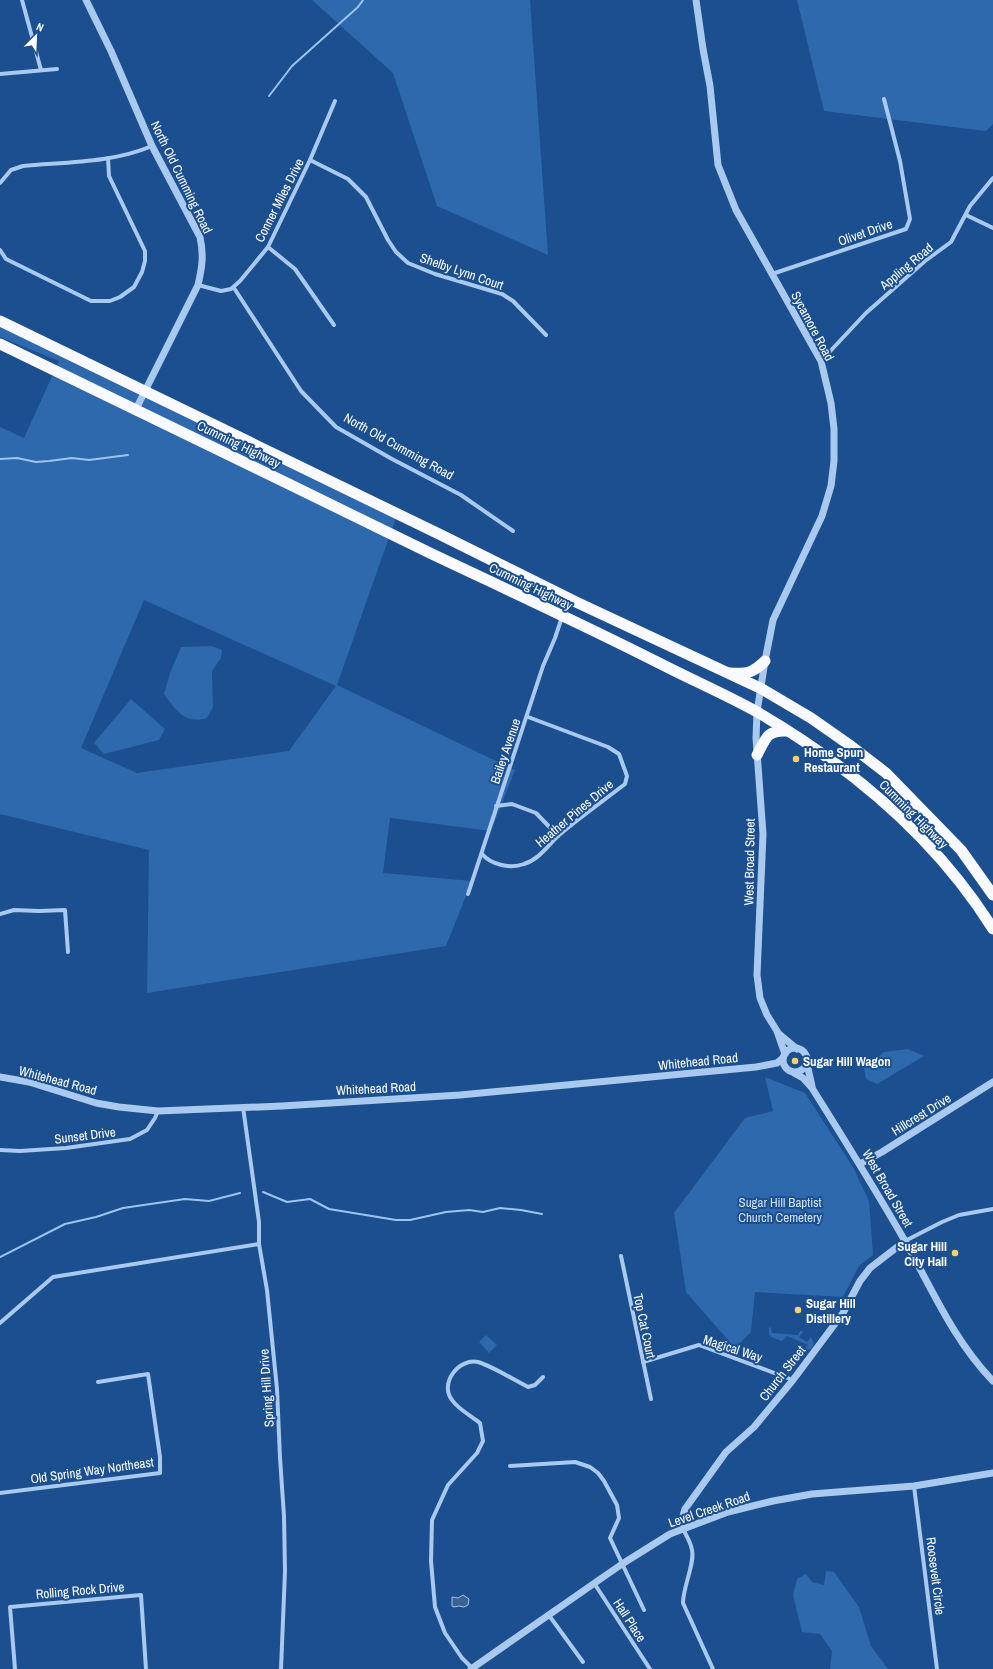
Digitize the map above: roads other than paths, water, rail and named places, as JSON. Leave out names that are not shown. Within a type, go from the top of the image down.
[{"type":"highway","name":"Cumming Highway","points":[[0,321],[576,602],[762,690],[811,718],[852,746],[886,773],[960,850],[993,895]]},
{"type":"highway","name":"Cumming Highway","points":[[0,344],[757,712],[835,762],[877,795],[908,825],[954,875],[978,905],[993,929]]},
{"type":"highway","points":[[727,673],[738,674],[755,670],[765,661]]},
{"type":"highway","points":[[757,755],[765,739],[771,733],[776,730],[787,731]]},
{"type":"street","points":[[22,0],[42,70]]},
{"type":"street","name":"North Old Cumming Road","points":[[86,0],[111,51],[152,146],[200,237],[203,258],[198,285],[136,409]]},
{"type":"street","name":"Sycamore Road","points":[[696,0],[710,86],[718,164],[736,210],[820,361],[831,403],[834,428],[834,461],[831,486],[819,522],[773,620],[765,661],[762,690]]},
{"type":"street","points":[[0,74],[57,69]]},
{"type":"street","name":"Olivet Drive","points":[[772,274],[906,229],[910,219],[900,161],[884,99]]},
{"type":"street","name":"Conner Miles Drive","points":[[234,288],[268,247],[310,160],[335,101]]},
{"type":"street","points":[[0,183],[11,170],[23,166],[134,154],[152,146]]},
{"type":"street","points":[[0,250],[6,259],[91,301],[110,301],[120,297],[134,287],[142,272],[145,260],[145,251],[109,176],[108,158]]},
{"type":"street","name":"Shelby Lynn Court","points":[[310,160],[348,178],[366,197],[388,240],[396,252],[408,264],[435,274],[502,294],[513,301],[546,335]]},
{"type":"street","name":"Appling Road","points":[[820,361],[866,313],[925,261],[951,242],[970,206],[993,178]]},
{"type":"street","points":[[966,215],[993,228]]},
{"type":"street","points":[[268,247],[296,269],[334,325]]},
{"type":"street","points":[[198,285],[221,291],[234,288]]},
{"type":"street","name":"North Old Cumming Road","points":[[234,288],[301,391],[336,427],[392,459],[461,495],[513,531]]},
{"type":"street","name":"Bailey Avenue","points":[[468,894],[482,854],[496,806],[528,717],[543,666],[555,638],[562,616]]},
{"type":"street","name":"West Broad Street","points":[[762,690],[757,712],[757,755],[763,834],[757,974],[762,1002],[777,1031],[784,1056]]},
{"type":"street","name":"Heather Pines Drive","points":[[482,854],[487,860],[504,865],[517,866],[525,864],[544,852],[558,836],[625,784],[628,776],[619,754],[608,747],[528,717]]},
{"type":"street","points":[[496,806],[512,804],[536,813],[558,836]]},
{"type":"street","points":[[0,914],[14,910],[65,910],[68,952]]},
{"type":"street","name":"West Broad Street","points":[[777,1031],[789,1043],[798,1049]]},
{"type":"street","points":[[790,1049],[798,1049],[807,1056],[807,1064],[802,1070],[794,1072],[784,1066],[784,1056],[790,1049]]},
{"type":"street","name":"Whitehead Road","points":[[0,1077],[29,1082],[96,1103],[119,1107],[158,1110],[243,1107],[460,1095],[756,1067],[777,1063],[784,1056]]},
{"type":"street","name":"West Broad Street","points":[[807,1064],[812,1088]]},
{"type":"street","name":"Whitehead Road","points":[[756,1067],[787,1069]]},
{"type":"street","name":"West Broad Street","points":[[794,1072],[803,1078],[812,1088],[860,1164],[949,1323],[964,1345],[993,1381]]},
{"type":"street","name":"Hillcrest Drive","points":[[860,1164],[882,1152],[993,1082]]},
{"type":"street","name":"Spring Hill Drive","points":[[243,1107],[259,1222],[259,1245],[267,1290],[277,1389],[284,1516],[285,1572],[281,1669]]},
{"type":"street","name":"Sunset Drive","points":[[0,1150],[20,1151],[66,1148],[130,1139],[147,1130],[156,1118],[158,1110]]},
{"type":"street","points":[[904,1241],[959,1215],[993,1209]]},
{"type":"street","name":"Church Street","points":[[682,1526],[685,1509],[726,1452],[754,1427],[793,1380],[843,1313],[860,1281],[870,1268],[904,1241]]},
{"type":"street","points":[[0,1324],[53,1277],[259,1245]]},
{"type":"street","name":"Top Cat Court","points":[[621,1256],[651,1399]]},
{"type":"street","name":"Magical Way","points":[[643,1362],[699,1345],[793,1380]]},
{"type":"street","points":[[471,1669],[445,1633],[435,1607],[431,1561],[432,1520],[448,1485],[477,1453],[483,1441],[480,1424],[451,1400],[447,1389],[449,1379],[456,1368],[468,1361],[479,1362],[528,1387],[535,1385],[543,1377]]},
{"type":"street","name":"Old Spring Way Northeast","points":[[0,1493],[160,1473],[160,1457],[148,1374],[98,1382]]},
{"type":"street","points":[[510,1466],[575,1462],[590,1467],[598,1473],[617,1506],[619,1518],[610,1538],[644,1610]]},
{"type":"street","name":"Level Creek Road","points":[[471,1669],[548,1614],[682,1526],[728,1512],[812,1494],[914,1486],[993,1473]]},
{"type":"street","name":"Roosevelt Circle","points":[[914,1486],[937,1669]]},
{"type":"street","points":[[682,1526],[692,1550],[692,1560],[683,1591],[683,1603],[713,1669]]},
{"type":"street","name":"Hall Place","points":[[594,1583],[650,1669]]},
{"type":"street","name":"Rolling Rock Drive","points":[[16,1669],[10,1607],[141,1594],[146,1669]]},
{"type":"street","points":[[548,1614],[583,1662]]},
{"type":"waterway","points":[[269,96],[292,66],[358,7],[363,0]]},
{"type":"waterway","points":[[0,459],[17,458],[36,462],[72,458],[89,460],[128,455]]},
{"type":"waterway","points":[[263,1192],[287,1202],[310,1199],[329,1209],[396,1220],[410,1220],[446,1212],[469,1210],[483,1212],[500,1208],[542,1214]]},
{"type":"waterway","points":[[0,1257],[65,1224],[96,1217],[123,1208],[185,1199],[209,1201],[240,1193]]},
{"type":"place","name":"Home Spun Restaurant","points":[[796,759]]},
{"type":"place","name":"Sugar Hill Wagon","points":[[795,1061]]},
{"type":"place","name":"Sugar Hill City Hall","points":[[955,1253]]},
{"type":"place","name":"Sugar Hill Distillery","points":[[798,1310]]},
{"type":"park label","name":"Sugar Hill Baptist Church Cemetery","points":[[780,1210]]}]
